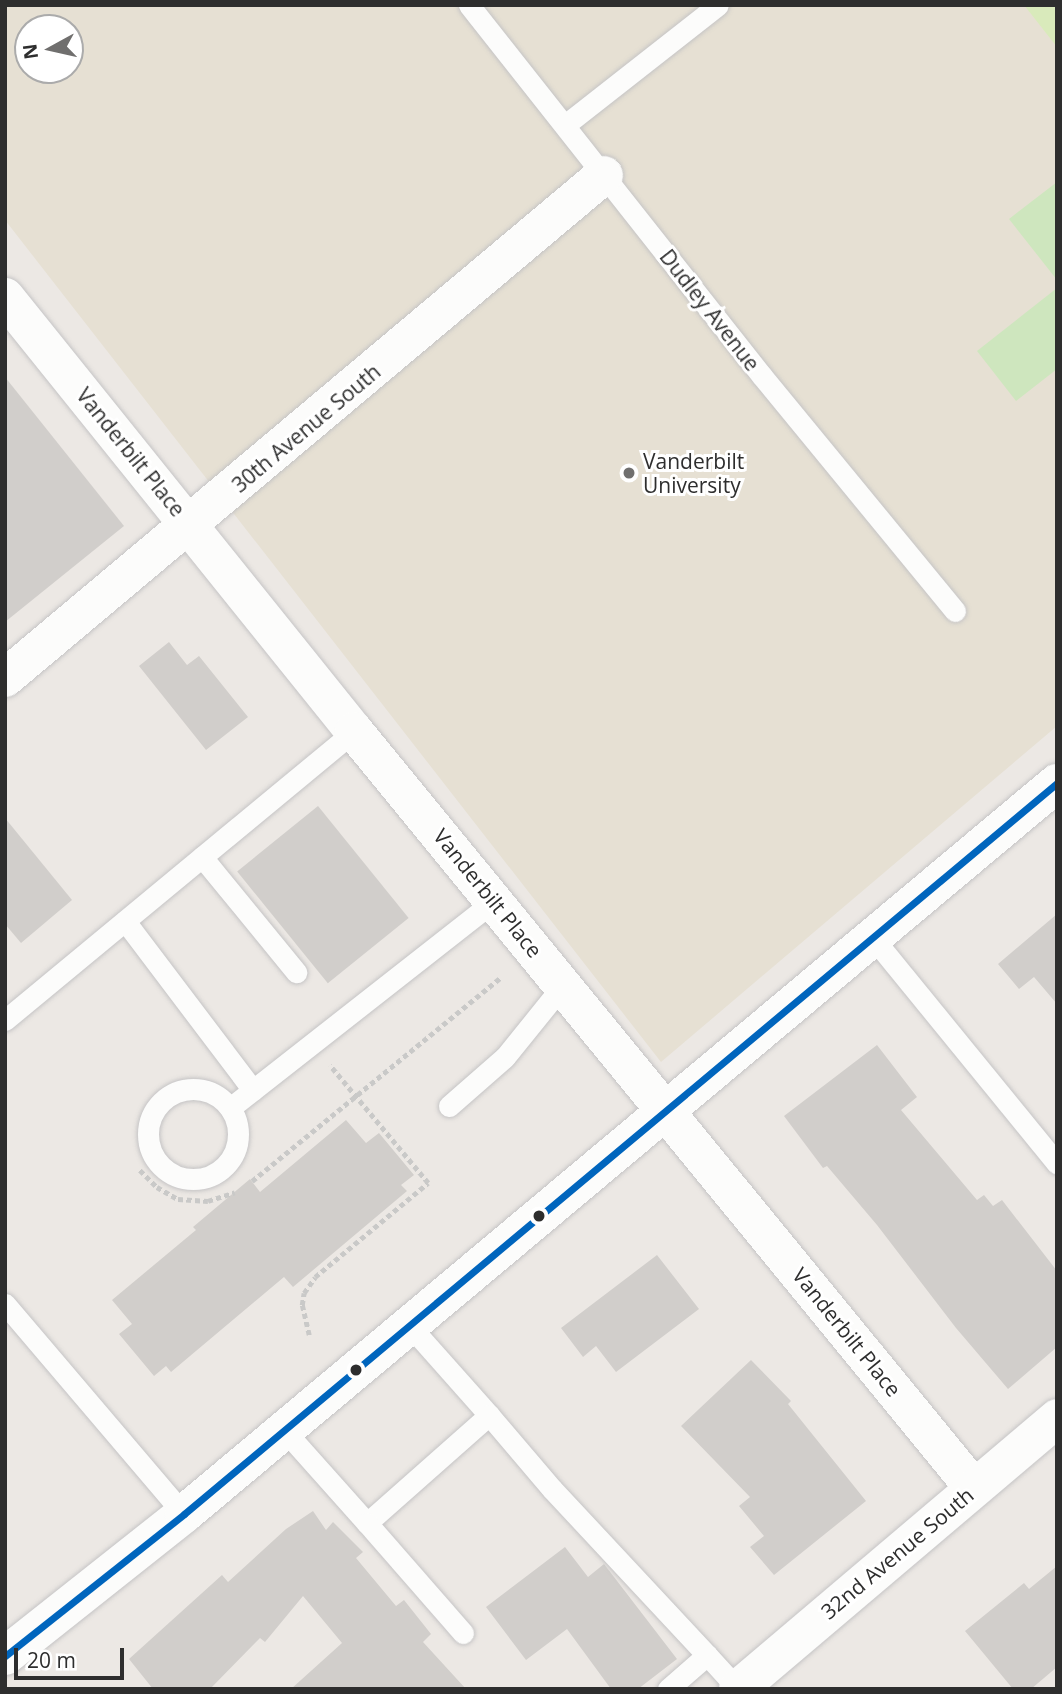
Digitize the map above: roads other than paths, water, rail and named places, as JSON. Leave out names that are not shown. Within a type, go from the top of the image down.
[{"type":"street","name":"30th Avenue South","points":[[5,678],[604,175]]},
{"type":"street","name":"Vanderbilt Place","points":[[5,297],[354,731],[973,1488]]},
{"type":"street","points":[[5,1656],[184,1514],[1057,783]]},
{"type":"street","name":"32nd Avenue South","points":[[738,1689],[1057,1418]]},
{"type":"lane","name":"Dudley Avenue","points":[[469,5],[762,376],[955,611]]},
{"type":"lane","points":[[565,125],[718,5]]},
{"type":"lane","points":[[5,1020],[354,731]]},
{"type":"lane","points":[[202,857],[296,972]]},
{"type":"lane","points":[[230,1108],[494,901]]},
{"type":"lane","points":[[125,921],[253,1090]]},
{"type":"lane","points":[[873,938],[1057,1164]]},
{"type":"lane","points":[[449,1106],[505,1056],[563,985]]},
{"type":"lane","points":[[183,1090],[206,1091],[230,1108],[239,1136],[231,1159],[216,1174],[202,1179],[178,1177],[161,1166],[147,1164],[149,1125],[154,1111],[169,1096],[183,1090]]},
{"type":"lane","points":[[5,1304],[184,1514]]},
{"type":"lane","points":[[410,1325],[552,1489],[738,1689]]},
{"type":"lane","points":[[367,1523],[489,1415]]},
{"type":"lane","points":[[284,1430],[463,1633]]},
{"type":"lane","points":[[668,1689],[707,1655]]},
{"type":"place","name":"Vanderbilt University","points":[[629,473]]}]
